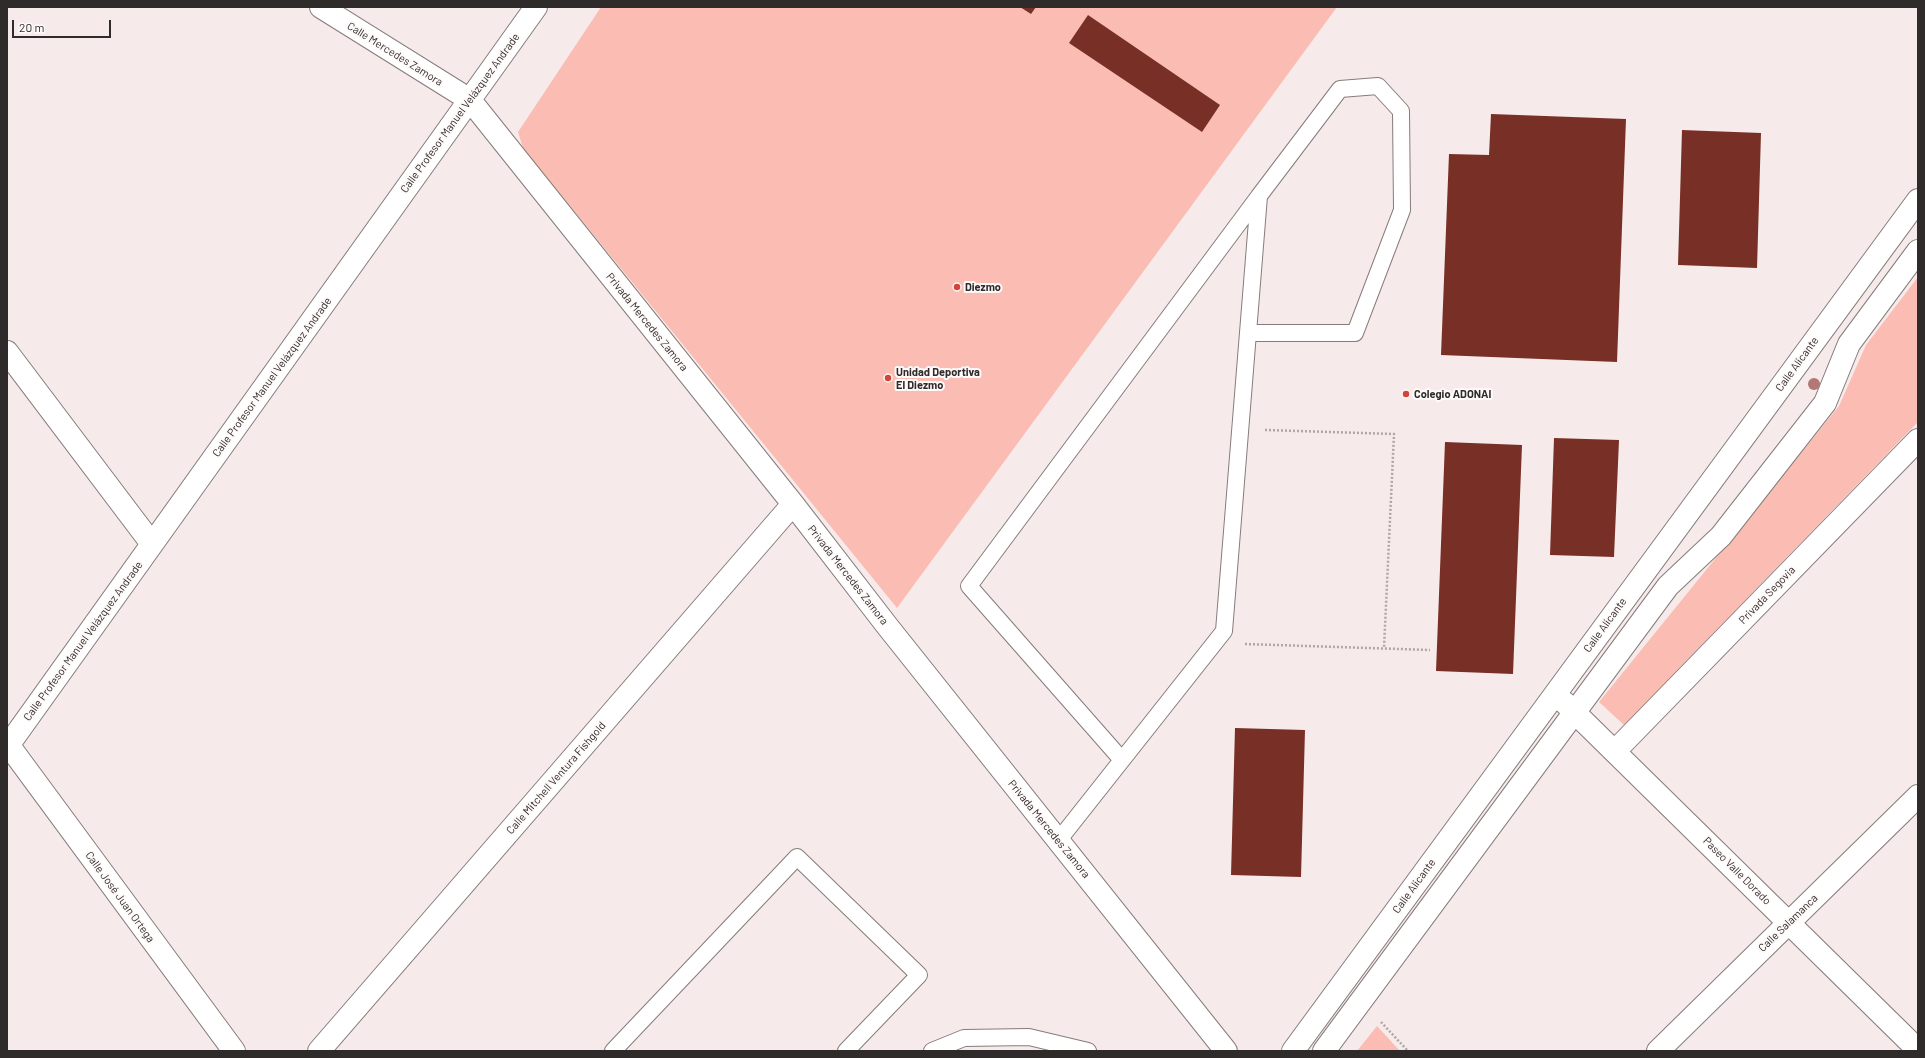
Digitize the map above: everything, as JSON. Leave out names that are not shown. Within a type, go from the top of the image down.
[{"type":"street","name":"Calle Mercedes Zamora","points":[[321,7],[470,100]]},
{"type":"street","name":"Calle Profesor Manuel Velázquez Andrade","points":[[8,745],[536,7]]},
{"type":"street","name":"Privada Mercedes Zamora","points":[[470,100],[793,504],[1058,841],[1226,1051]]},
{"type":"street","name":"Calle Alicante","points":[[1293,1051],[1918,200]]},
{"type":"street","points":[[1324,1051],[1668,586],[1721,536],[1825,403],[1849,344],[1918,251]]},
{"type":"street","points":[[7,352],[152,544]]},
{"type":"street","name":"Privada Segovia","points":[[1616,750],[1918,440]]},
{"type":"street","name":"Calle Mitchell Ventura Fishgold","points":[[319,1051],[793,504]]},
{"type":"street","name":"Paseo Valle Dorado","points":[[1555,693],[1616,750],[1918,1050]]},
{"type":"street","name":"Calle José Juan Ortega","points":[[8,745],[234,1051]]},
{"type":"street","name":"Calle Salamanca","points":[[1658,1051],[1918,796]]},
{"type":"lane","points":[[1122,760],[969,586],[1340,89],[1378,86],[1402,110],[1402,210],[1355,333],[1248,333]]},
{"type":"lane","points":[[1058,841],[1224,631],[1259,196]]},
{"type":"lane","points":[[613,1051],[797,857],[919,975],[846,1051]]},
{"type":"lane","points":[[932,1051],[964,1038],[1029,1037],[1088,1051]]},
{"type":"path","points":[[1240,429],[1394,434],[1384,648]]},
{"type":"path","points":[[1215,643],[1430,650]]},
{"type":"path","points":[[1361,1001],[1408,1051]]},
{"type":"shaded area","name":"Unidad Deportiva El Diezmo","points":[[601,7],[1337,7],[897,608],[523,148],[518,132]]},
{"type":"shaded area","points":[[1918,277],[1918,422],[1624,725],[1599,702],[1839,406],[1866,345]]},
{"type":"shaded area","points":[[1377,1026],[1400,1051],[1357,1051]]},
{"type":"building","points":[[1020,7],[1036,7],[1031,14]]},
{"type":"building","points":[[1088,15],[1220,105],[1202,132],[1069,43]]},
{"type":"building","points":[[1491,114],[1626,119],[1617,362],[1441,355],[1449,154],[1489,155]]},
{"type":"building","points":[[1682,130],[1761,133],[1757,268],[1678,265]]},
{"type":"building","points":[[1554,438],[1619,440],[1614,557],[1550,555]]},
{"type":"building","points":[[1445,442],[1522,445],[1513,674],[1436,671]]},
{"type":"building","points":[[1235,728],[1305,730],[1301,877],[1231,875]]},
{"type":"place","name":"Diezmo","points":[[957,287]]},
{"type":"place","name":"Unidad Deportiva El Diezmo","points":[[888,378]]},
{"type":"place","name":"Colegio ADONAI","points":[[1406,394]]}]
